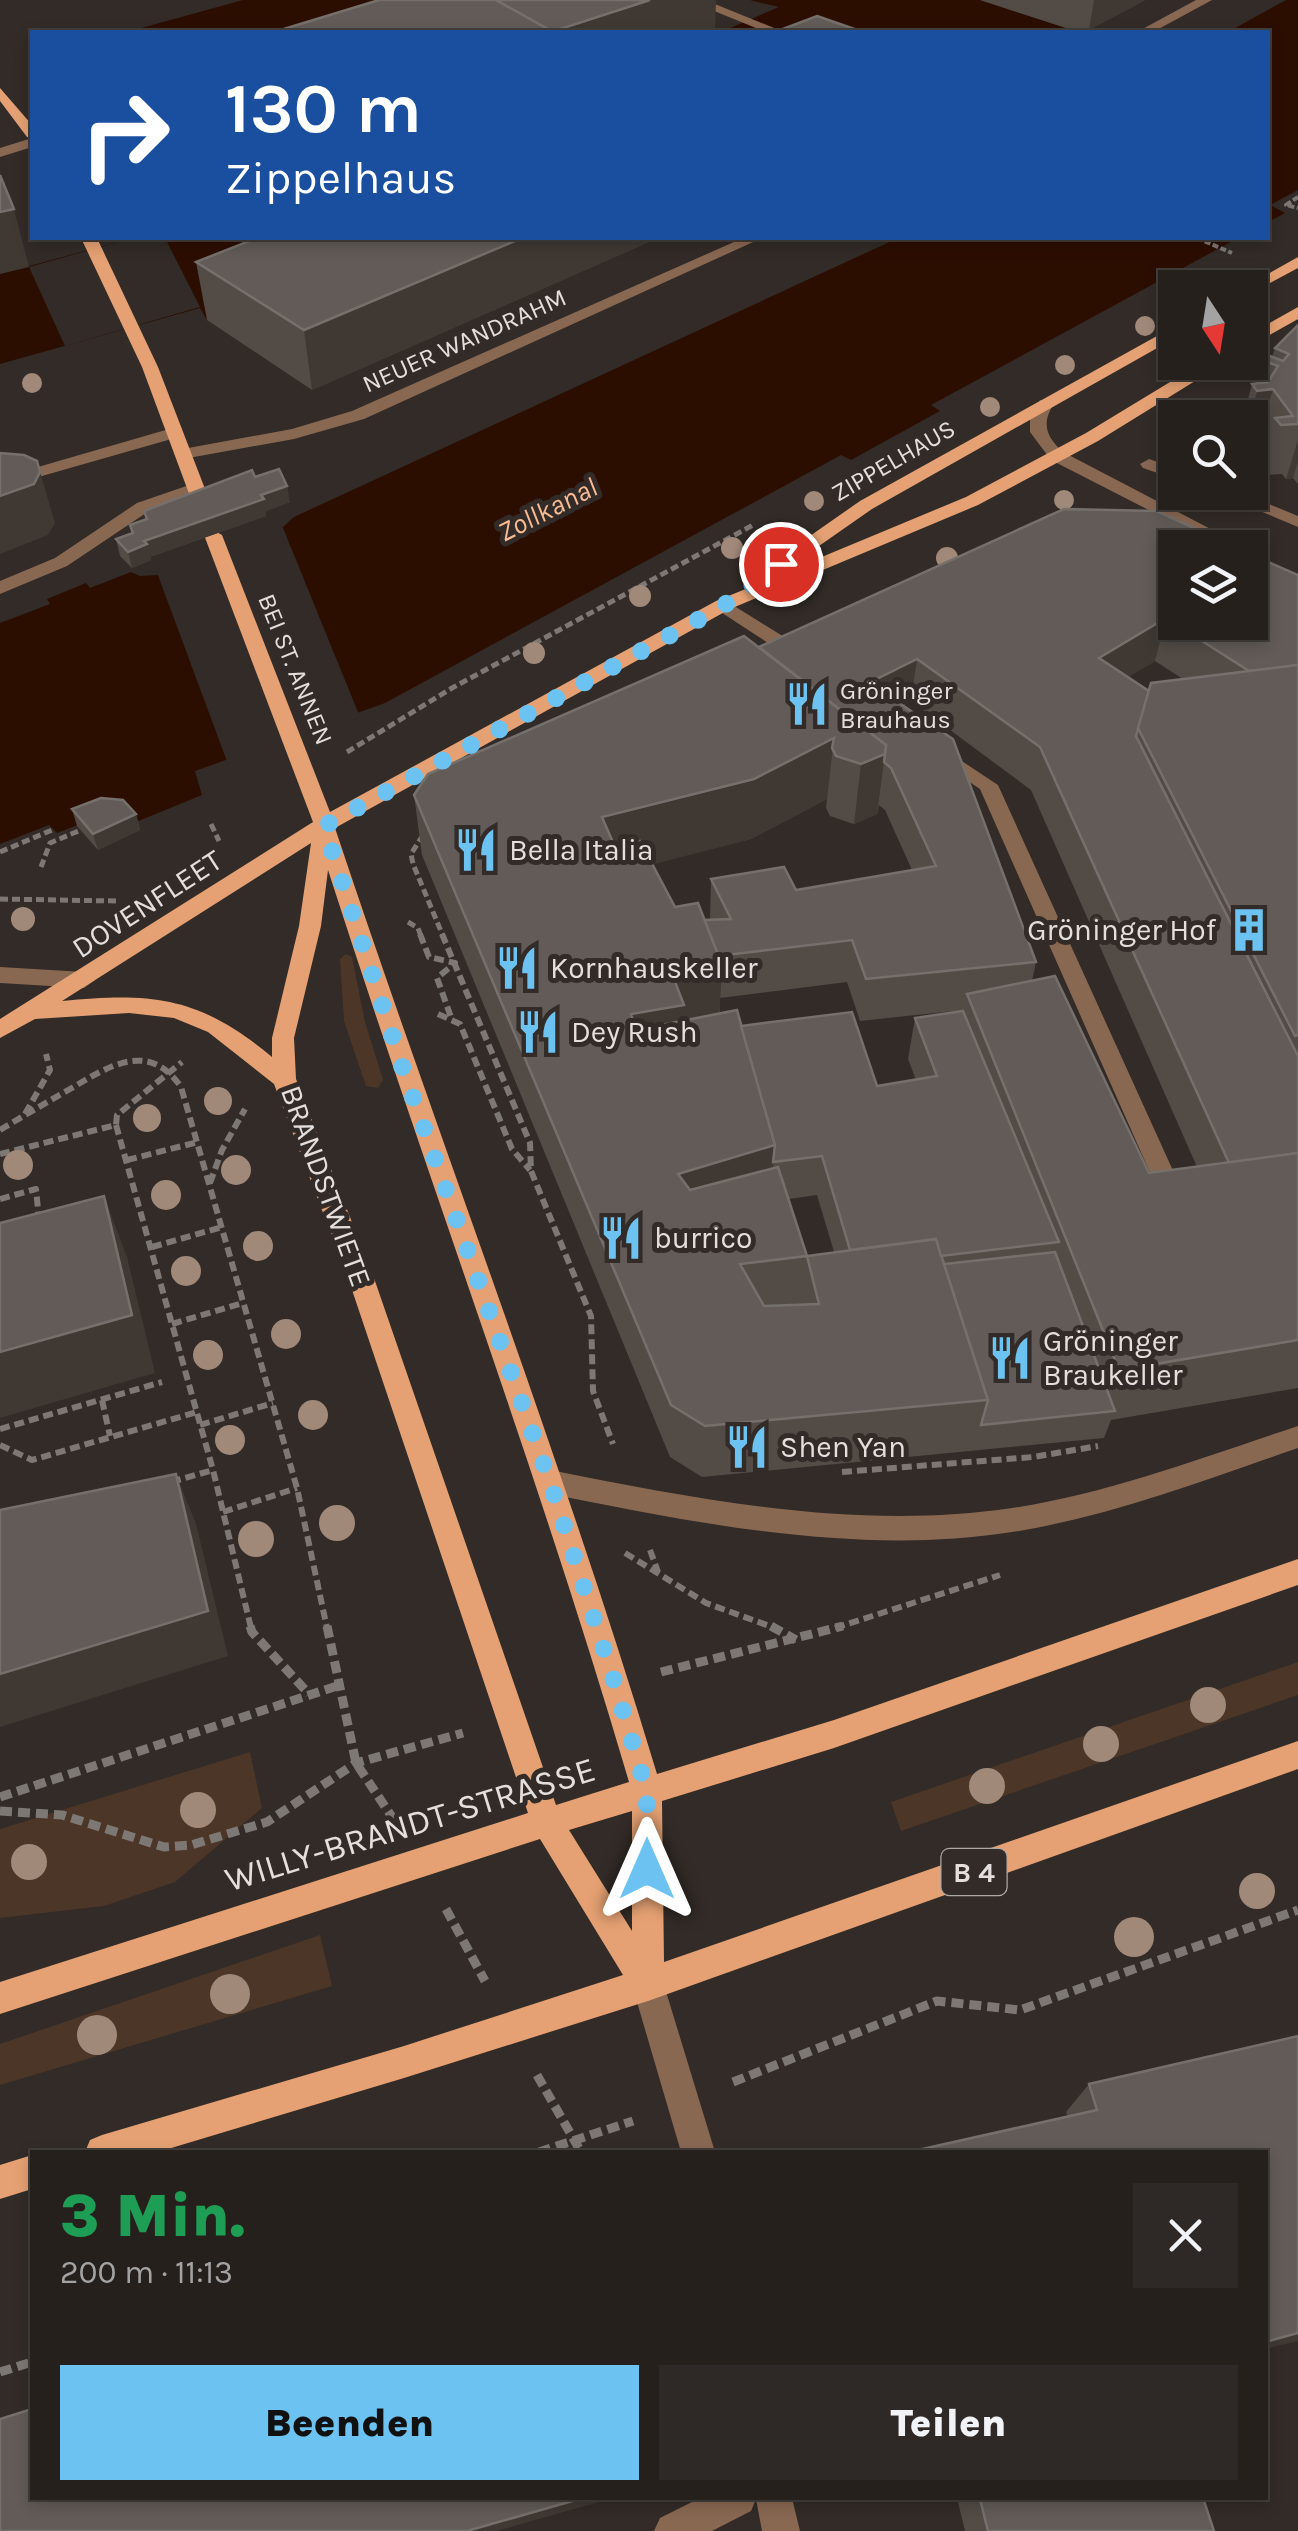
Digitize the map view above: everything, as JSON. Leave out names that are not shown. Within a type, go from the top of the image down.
[{"type":"main road","points":[[0,92],[30,130]]},
{"type":"main road","points":[[92,243],[133,327],[203,507]]},
{"type":"main road","points":[[1268,278],[1298,262]]},
{"type":"main road","points":[[1268,330],[1298,312]]},
{"type":"main road","name":"ZIPPELHAUS","points":[[723,606],[866,505],[1158,341]]},
{"type":"main road","name":"ZIPPELHAUS","points":[[324,826],[723,606],[929,520],[1057,456],[1185,380]]},
{"type":"main road","name":"BEI ST. ANNEN","points":[[212,535],[301,757],[324,826]]},
{"type":"main road","name":"DOVENFLEET","points":[[0,1030],[324,826]]},
{"type":"main road","name":"BRANDSTWIETE","points":[[324,826],[404,1072],[550,1482],[647,1792],[648,1985]]},
{"type":"main road","name":"BRANDSTWIETE","points":[[324,826],[310,926],[283,1038],[284,1079],[362,1281],[547,1823],[648,1985]]},
{"type":"main road","points":[[29,1013],[140,1005],[190,1014],[216,1026],[284,1079]]},
{"type":"main road","name":"WILLY-BRANDT-STRASSE","points":[[0,1998],[420,1861],[875,1720],[1298,1572]]},
{"type":"main road","name":"B 4","points":[[109,2150],[336,2086],[648,1985],[1298,1755]]},
{"type":"main road","points":[[0,2182],[30,2173]]},
{"type":"street","points":[[692,0],[771,30]]},
{"type":"street","points":[[1148,30],[1206,0]]},
{"type":"street","points":[[0,153],[30,143]]},
{"type":"street","name":"NEUER WANDRAHM","points":[[183,454],[338,422],[749,240]]},
{"type":"street","points":[[1046,404],[1040,412],[1037,430],[1047,448],[1203,530]]},
{"type":"street","points":[[0,482],[176,432]]},
{"type":"street","points":[[1150,464],[1158,467]]},
{"type":"street","points":[[0,588],[61,562],[143,507],[196,488]]},
{"type":"street","points":[[1268,510],[1298,522]]},
{"type":"street","points":[[723,606],[814,664]]},
{"type":"street","points":[[914,735],[988,786],[1168,1186]]},
{"type":"street","points":[[0,975],[84,980]]},
{"type":"street","points":[[550,1482],[702,1512],[907,1528],[1011,1520],[1115,1496],[1298,1437]]},
{"type":"street","name":"BRANDSTWIETE","points":[[648,1985],[697,2150]]},
{"type":"street","points":[[673,2531],[734,2500]]},
{"type":"street","points":[[774,2500],[781,2531]]},
{"type":"path","points":[[1298,198],[1286,204],[1298,208]]},
{"type":"path","points":[[1201,240],[1228,252]]},
{"type":"path","points":[[41,867],[50,843],[92,826]]},
{"type":"path","points":[[432,828],[417,840],[413,864],[530,1143],[531,1171]]},
{"type":"path","points":[[0,852],[52,830]]},
{"type":"path","points":[[0,899],[207,901]]},
{"type":"path","points":[[402,908],[407,922],[404,940]]},
{"type":"path","points":[[361,939],[407,922],[418,928],[429,957],[455,963]]},
{"type":"path","points":[[452,1020],[437,978],[455,963]]},
{"type":"path","points":[[432,1011],[460,1024],[512,1149],[531,1171],[592,1316],[594,1391],[658,1572],[706,1602],[772,1626],[798,1640],[676,1668]]},
{"type":"path","points":[[216,1026],[172,1071],[117,1115],[116,1125],[213,1470],[252,1632],[309,1694]]},
{"type":"path","points":[[0,1130],[116,1063],[149,1061],[172,1071],[198,1142],[297,1488],[356,1763],[420,1861],[510,2030],[580,2150]]},
{"type":"path","points":[[0,1154],[116,1125]]},
{"type":"path","points":[[127,1160],[198,1142]]},
{"type":"path","points":[[0,1198],[36,1189],[41,1219],[28,1222]]},
{"type":"path","points":[[152,1247],[222,1227]]},
{"type":"path","points":[[172,1324],[244,1303]]},
{"type":"path","points":[[0,1429],[162,1382]]},
{"type":"path","points":[[102,1400],[110,1436]]},
{"type":"path","points":[[200,1425],[273,1404]]},
{"type":"path","points":[[0,1445],[32,1460],[196,1412]]},
{"type":"path","points":[[824,1476],[1033,1457],[1110,1444]]},
{"type":"path","points":[[159,1485],[213,1470]]},
{"type":"path","points":[[223,1512],[297,1488]]},
{"type":"path","points":[[0,1797],[337,1686]]},
{"type":"path","points":[[0,1811],[62,1815],[164,1848],[192,1845],[267,1822],[356,1763],[426,1744]]},
{"type":"path","points":[[801,2053],[937,2001],[1020,2010],[1298,1910]]},
{"type":"path","points":[[0,2372],[30,2363]]},
{"type":"shaded area","points":[[346,954],[352,957],[365,1022],[383,1080],[378,1088],[366,1086],[344,1021],[340,959]]},
{"type":"shaded area","points":[[1298,1662],[1298,1695],[901,1831],[891,1802]]},
{"type":"shaded area","points":[[250,1752],[262,1808],[175,1882],[104,1906],[0,1918],[0,1829]]},
{"type":"shaded area","points":[[320,1935],[332,1986],[0,2085],[0,2044]]},
{"type":"water","points":[[243,0],[425,0],[329,30],[134,30]]},
{"type":"water","points":[[750,0],[980,0],[1073,30],[726,30],[779,7]]},
{"type":"water","points":[[1286,0],[1298,0],[1298,190],[1270,205],[1270,30],[1232,30]]},
{"type":"water","points":[[1270,205],[1285,213],[1270,221]]},
{"type":"water","points":[[126,240],[401,240],[207,320],[200,308],[0,364],[0,274]]},
{"type":"water","name":"Zollkanal","points":[[894,240],[1234,240],[1179,270],[1158,270],[1158,282],[931,405],[940,411],[851,460],[841,455],[385,703],[195,771],[202,795],[136,822],[106,814],[57,833],[49,825],[0,844],[0,623],[50,604],[47,599],[86,583],[90,588],[131,572],[158,575],[283,527],[294,517]]},
{"type":"pier","points":[[30,60],[30,126],[0,135],[0,68]]},
{"type":"pier","points":[[126,240],[166,240],[200,307],[65,346],[29,267]]},
{"type":"pier","points":[[281,523],[360,717],[228,764],[156,570]]},
{"type":"building","points":[[379,0],[496,0],[548,29],[545,30],[281,30]]},
{"type":"building","points":[[496,0],[650,0],[557,30],[548,29]]},
{"type":"building","points":[[817,16],[857,30],[780,30]]},
{"type":"building","points":[[0,175],[14,209],[0,212]]},
{"type":"building","points":[[252,240],[517,240],[304,330],[196,262]]},
{"type":"building","points":[[1298,325],[1298,424],[1281,425],[1275,418],[1293,416],[1273,389],[1257,391],[1252,384],[1268,382],[1278,366],[1268,362],[1270,356],[1283,361],[1289,354],[1275,348]]},
{"type":"building","points":[[0,453],[24,455],[37,461],[40,472],[34,484],[0,496]]},
{"type":"building","points":[[279,469],[287,486],[261,495],[264,499],[144,541],[147,544],[128,552],[116,539],[133,533],[130,525],[147,519],[144,511],[252,470],[255,477]]},
{"type":"building","points":[[1064,509],[1157,511],[1198,530],[1158,530],[1158,623],[1099,658],[1149,691],[1136,736],[1298,1056],[1298,1153],[1229,1163],[1040,747],[917,659],[869,683],[953,739],[1036,962],[866,979],[852,940],[718,956],[704,920],[731,919],[711,879],[784,867],[796,890],[936,866],[891,768],[884,762],[886,745],[759,647]]},
{"type":"building","points":[[1268,562],[1298,575],[1298,665],[1249,671],[1200,640],[1268,640]]},
{"type":"building","points":[[744,636],[886,745],[885,754],[861,764],[836,756],[832,748],[834,738],[754,779],[602,817],[615,847],[640,841],[675,907],[698,903],[722,965],[672,974],[684,1005],[631,1014],[636,1030],[737,1010],[775,1145],[678,1174],[690,1190],[778,1167],[807,1256],[936,1239],[988,1400],[705,1426],[671,1405],[414,795],[428,774]],"holes":[[[807,1256],[819,1304],[764,1306],[740,1264]]]},
{"type":"building","name":"Gröninger Hof","points":[[1298,665],[1295,1036],[1138,728],[1151,683]]},
{"type":"building","points":[[101,798],[123,800],[136,814],[93,834],[72,809]]},
{"type":"building","points":[[1055,976],[1149,1173],[1298,1153],[1298,1340],[1119,1370],[967,994]]},
{"type":"building","points":[[963,1011],[1059,1242],[941,1256],[936,1239],[850,1250],[822,1156],[773,1162],[775,1145],[741,1026],[852,1012],[877,1086],[937,1076],[915,1018]]},
{"type":"building","points":[[104,1196],[132,1315],[0,1352],[0,1223]]},
{"type":"building","name":"Gröninger Braukeller","points":[[1055,1252],[1115,1411],[981,1425],[988,1400],[944,1264]]},
{"type":"building","points":[[176,1474],[208,1611],[0,1674],[0,1510]]},
{"type":"building","points":[[1298,2036],[1298,2333],[1268,2341],[1268,2150],[918,2150],[1097,2110],[1089,2084]]},
{"type":"building","points":[[30,2410],[30,2500],[576,2500],[467,2531],[0,2531],[0,2419]]},
{"type":"building","points":[[980,2500],[1204,2500],[1214,2531],[988,2531]]},
{"type":"place","name":"Gröninger Brauhaus","points":[[807,704]]},
{"type":"place","name":"Bella Italia","points":[[476,850]]},
{"type":"place","name":"Gröninger Hof","points":[[1249,930]]},
{"type":"place","name":"Kornhauskeller","points":[[517,968]]},
{"type":"place","name":"Dey Rush","points":[[538,1032]]},
{"type":"place","name":"burrico","points":[[621,1238]]},
{"type":"place","name":"Gröninger Braukeller","points":[[1010,1358]]},
{"type":"place","name":"Shen Yan","points":[[747,1447]]},
{"type":"route","points":[[647,1869],[647,1792],[615,1684],[550,1482],[404,1072],[324,826],[723,606],[781,564]]}]
